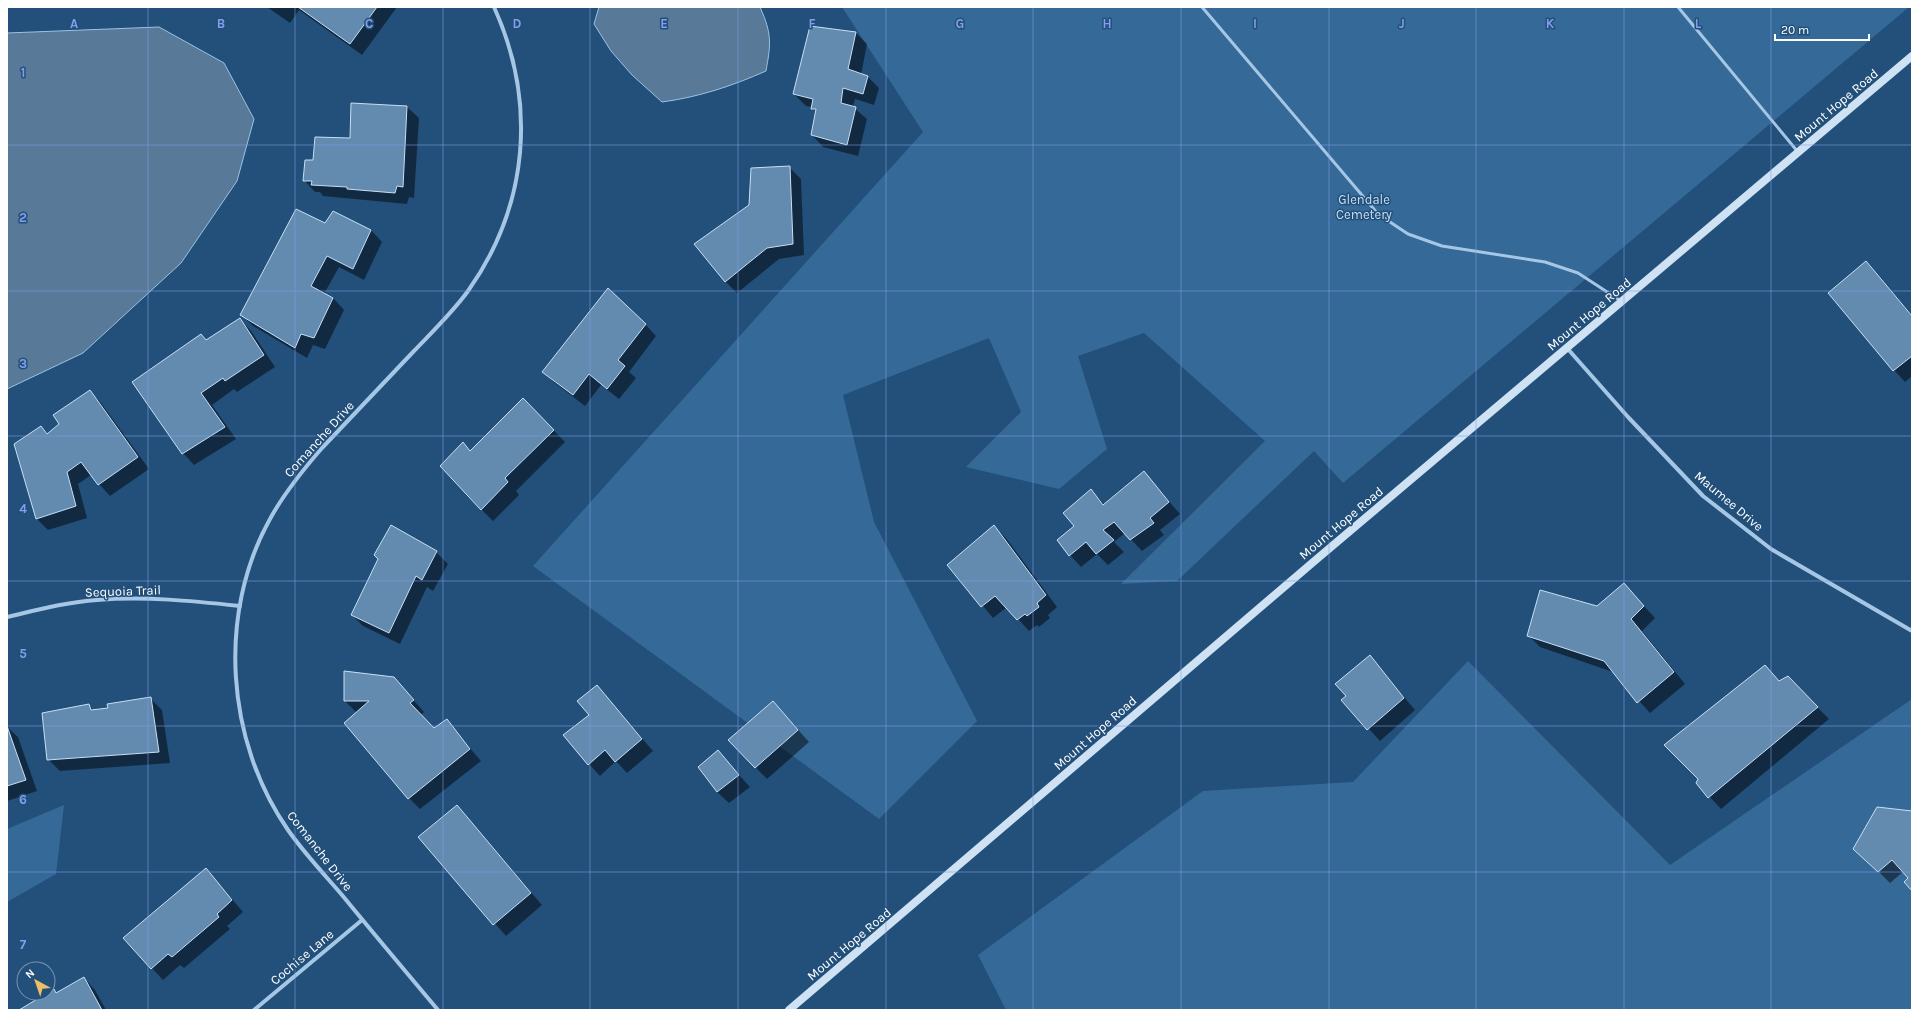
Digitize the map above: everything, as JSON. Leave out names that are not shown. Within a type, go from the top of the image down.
[{"type":"street","name":"Comanche Drive","points":[[438,1010],[288,829],[269,797],[254,764],[244,729],[237,692],[236,656],[240,606],[245,583],[257,548],[269,520],[284,495],[316,454],[446,318],[468,292],[486,264],[501,233],[512,201],[516,181],[522,134],[521,98],[515,63],[504,29],[494,7]]},
{"type":"street","name":"Mount Hope Road","points":[[789,1010],[1912,56]]},
{"type":"street","name":"Maumee Drive","points":[[1567,348],[1628,418],[1703,496],[1771,549],[1912,631]]},
{"type":"street","name":"Sequoia Trail","points":[[7,617],[59,605],[96,600],[139,598],[240,606]]},
{"type":"street","name":"Cochise Lane","points":[[254,1010],[362,920]]},
{"type":"lane","points":[[1202,7],[1378,214],[1396,227],[1422,240],[1442,246],[1545,262],[1558,266],[1578,273],[1622,302]]},
{"type":"lane","points":[[1678,7],[1798,152]]},
{"type":"green space","name":"Glendale Cemetery","points":[[842,7],[1909,7],[1343,483],[1314,451],[1177,581],[1121,584],[1265,441],[1144,333],[1078,356],[1107,449],[1059,489],[966,467],[1021,412],[989,338],[843,395],[874,522],[977,721],[879,819],[533,566],[923,132]]},
{"type":"green space","points":[[1468,661],[1670,865],[1912,699],[1912,1010],[1006,1010],[978,955],[1203,791],[1353,782]]},
{"type":"green space","points":[[64,805],[56,874],[7,902],[7,829]]},
{"type":"shaded area","points":[[599,7],[760,7],[767,24],[769,39],[769,53],[766,71],[715,90],[662,102],[632,75],[611,51],[594,24]]},
{"type":"shaded area","points":[[159,27],[224,63],[254,119],[237,181],[181,263],[83,353],[7,389],[7,33]]},
{"type":"building","points":[[298,7],[377,7],[350,44]]},
{"type":"building","points":[[810,26],[856,32],[848,69],[868,76],[863,94],[843,88],[841,103],[856,107],[847,145],[811,135],[816,109],[811,109],[813,99],[793,94]]},
{"type":"building","points":[[351,103],[407,106],[403,187],[397,186],[395,193],[347,189],[347,187],[311,185],[312,181],[303,181],[305,160],[313,160],[315,137],[350,138]]},
{"type":"building","points":[[790,166],[793,244],[767,248],[725,282],[694,244],[749,205],[751,168]]},
{"type":"building","points":[[296,209],[325,223],[333,211],[371,230],[353,269],[327,256],[311,286],[333,298],[314,338],[301,334],[295,348],[240,315]]},
{"type":"building","points":[[1866,261],[1912,316],[1912,356],[1893,371],[1828,293]]},
{"type":"building","points":[[608,288],[646,324],[618,360],[625,366],[607,389],[589,374],[573,395],[542,372]]},
{"type":"building","points":[[240,318],[264,355],[225,381],[223,378],[201,393],[225,427],[182,454],[132,382],[201,334],[206,340]]},
{"type":"building","points":[[90,390],[138,457],[98,485],[81,462],[67,472],[76,506],[36,519],[14,444],[41,426],[47,434],[59,424],[53,415]]},
{"type":"building","points":[[523,398],[554,430],[505,478],[508,482],[481,510],[440,466],[463,442],[470,451]]},
{"type":"building","points":[[1144,471],[1169,502],[1150,518],[1154,523],[1130,540],[1114,522],[1103,530],[1114,540],[1096,554],[1086,542],[1069,556],[1057,540],[1074,526],[1063,513],[1091,489],[1103,505]]},
{"type":"building","points":[[391,525],[437,551],[422,580],[416,576],[389,633],[351,615],[378,559],[374,555]]},
{"type":"building","points":[[994,525],[1046,595],[1037,603],[1039,607],[1027,616],[1025,614],[1017,620],[995,596],[981,607],[947,565]]},
{"type":"building","points":[[1624,583],[1644,606],[1631,619],[1674,672],[1637,703],[1604,661],[1527,636],[1540,590],[1597,606]]},
{"type":"building","points":[[1370,655],[1404,698],[1367,730],[1341,700],[1346,696],[1335,684]]},
{"type":"building","points":[[1765,665],[1779,681],[1788,676],[1818,707],[1708,798],[1696,783],[1698,779],[1664,745]]},
{"type":"building","points":[[344,671],[394,677],[414,700],[410,703],[434,728],[447,719],[470,749],[408,799],[344,723],[369,701],[344,701]]},
{"type":"building","points":[[597,685],[642,739],[615,762],[605,750],[588,765],[563,735],[589,715],[577,701]]},
{"type":"building","points":[[151,697],[159,752],[47,760],[42,713],[89,704],[91,710],[108,708],[107,704]]},
{"type":"building","points":[[773,701],[798,730],[755,768],[728,740]]},
{"type":"building","points":[[7,726],[26,780],[7,786]]},
{"type":"building","points":[[718,750],[739,775],[717,792],[698,767]]},
{"type":"building","points":[[457,805],[531,893],[493,925],[418,837]]},
{"type":"building","points":[[1877,807],[1912,811],[1912,891],[1904,882],[1908,878],[1892,860],[1878,872],[1853,849]]},
{"type":"building","points":[[206,868],[232,900],[217,914],[219,917],[172,957],[168,954],[151,969],[123,938]]},
{"type":"building","points":[[84,977],[102,1010],[19,1010],[34,1001],[56,1001],[56,993]]}]
